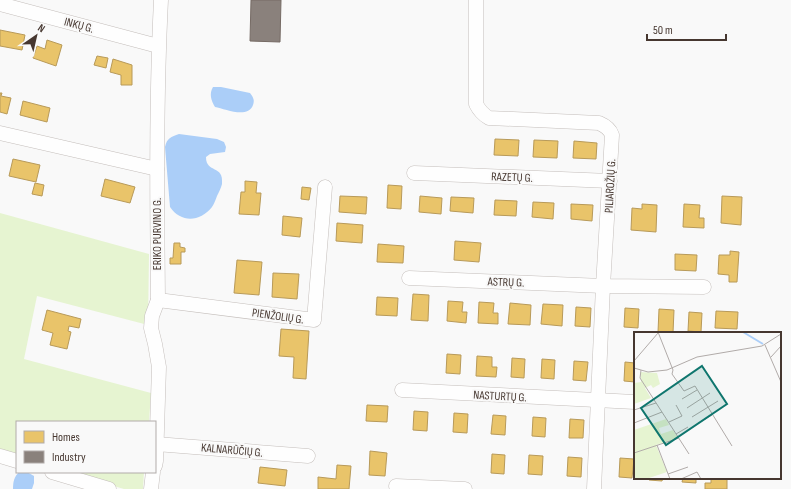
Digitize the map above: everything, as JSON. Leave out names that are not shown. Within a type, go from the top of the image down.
[{"type":"street","name":"ERIKO PURVINO G.","points":[[156,461],[159,366],[151,328],[152,316],[158,300],[158,46],[161,0]]},
{"type":"street","name":"PILIAROŽIŲ G.","points":[[476,0],[476,104],[483,114],[489,118],[599,123],[610,130],[612,135],[603,286],[594,489]]},
{"type":"street","name":"INKŲ G.","points":[[0,4],[158,46]]},
{"type":"street","points":[[0,133],[157,169]]},
{"type":"street","name":"RAZETŲ G.","points":[[414,173],[610,181]]},
{"type":"street","name":"PIENŽOLIŲ G.","points":[[158,300],[314,320],[325,187]]},
{"type":"street","name":"ASTRŲ G.","points":[[409,278],[603,286],[704,287]]},
{"type":"street","name":"NASTURTŲ G.","points":[[402,390],[634,402]]},
{"type":"street","name":"KALNARŪČIŲ G.","points":[[156,444],[308,456]]},
{"type":"street","points":[[0,456],[16,461]]},
{"type":"street","points":[[55,473],[109,489]]},
{"type":"street","points":[[151,489],[153,473]]},
{"type":"street","points":[[396,486],[465,489]]},
{"type":"green space","points":[[0,213],[149,254],[148,325],[37,296],[24,359],[151,393],[149,421],[16,421],[16,459],[0,454]]},
{"type":"green space","points":[[68,473],[144,473],[143,489],[124,489]]},
{"type":"water","points":[[213,87],[221,87],[250,93],[254,102],[253,105],[246,112],[236,112],[215,107],[211,97]]},
{"type":"water","points":[[179,134],[217,139],[224,142],[226,147],[225,152],[210,154],[206,157],[209,166],[218,171],[222,178],[221,188],[215,202],[212,207],[202,216],[191,219],[180,216],[170,207],[165,147],[170,138]]},
{"type":"water","points":[[18,473],[29,473],[34,476],[32,489],[13,489],[16,476]]},
{"type":"building: Homes","points":[[0,30],[25,35],[22,50],[0,46]]},
{"type":"building: Homes","points":[[47,40],[62,45],[56,66],[33,58],[37,46],[45,49]]},
{"type":"building: Homes","points":[[97,56],[108,58],[106,68],[94,65]]},
{"type":"building: Homes","points":[[113,59],[132,65],[132,85],[121,85],[121,75],[110,72]]},
{"type":"building: Homes","points":[[0,93],[2,93],[1,96],[11,98],[7,114],[0,112]]},
{"type":"building: Homes","points":[[23,101],[50,108],[47,122],[20,115]]},
{"type":"building: Homes","points":[[495,139],[519,140],[518,156],[494,155]]},
{"type":"building: Homes","points":[[534,140],[558,141],[557,158],[533,157]]},
{"type":"building: Homes","points":[[574,141],[597,143],[596,159],[573,158]]},
{"type":"building: Homes","points":[[13,159],[40,165],[36,182],[9,176]]},
{"type":"building: Homes","points":[[105,179],[135,187],[130,203],[101,196]]},
{"type":"building: Homes","points":[[245,181],[257,182],[256,193],[261,193],[259,215],[239,214],[241,192],[245,192]]},
{"type":"building: Homes","points":[[35,183],[44,185],[42,196],[32,194]]},
{"type":"building: Homes","points":[[388,185],[402,186],[401,209],[387,208]]},
{"type":"building: Homes","points":[[302,187],[311,188],[309,200],[301,199]]},
{"type":"building: Homes","points":[[340,196],[367,197],[366,214],[339,212]]},
{"type":"building: Homes","points":[[420,196],[442,198],[441,214],[419,212]]},
{"type":"building: Homes","points":[[722,196],[742,197],[741,225],[721,223]]},
{"type":"building: Homes","points":[[451,197],[474,198],[473,213],[450,211]]},
{"type":"building: Homes","points":[[495,200],[517,201],[516,216],[494,215]]},
{"type":"building: Homes","points":[[533,202],[554,203],[553,219],[532,217]]},
{"type":"building: Homes","points":[[571,204],[593,205],[592,221],[571,219]]},
{"type":"building: Homes","points":[[642,204],[657,205],[656,232],[631,230],[632,208],[642,209]]},
{"type":"building: Homes","points":[[684,204],[700,205],[699,218],[704,218],[704,228],[683,227]]},
{"type":"building: Homes","points":[[283,216],[302,218],[300,237],[282,235]]},
{"type":"building: Homes","points":[[337,223],[363,225],[362,243],[336,241]]},
{"type":"building: Homes","points":[[455,241],[481,243],[479,262],[454,260]]},
{"type":"building: Homes","points":[[174,243],[180,243],[180,247],[185,248],[185,252],[181,252],[181,264],[170,264],[170,258],[173,258]]},
{"type":"building: Homes","points":[[378,244],[404,246],[403,263],[377,262]]},
{"type":"building: Homes","points":[[730,251],[739,252],[737,282],[729,282],[729,275],[718,274],[719,255],[730,255]]},
{"type":"building: Homes","points":[[675,254],[697,255],[696,271],[675,270]]},
{"type":"building: Homes","points":[[237,260],[262,262],[259,295],[234,293]]},
{"type":"building: Homes","points":[[273,273],[299,274],[297,299],[272,297]]},
{"type":"building: Homes","points":[[413,294],[429,295],[428,321],[411,320]]},
{"type":"building: Homes","points":[[377,297],[398,298],[397,316],[376,315]]},
{"type":"building: Homes","points":[[448,301],[463,302],[462,312],[467,312],[466,323],[447,321]]},
{"type":"building: Homes","points":[[479,302],[494,303],[493,313],[498,313],[498,324],[478,323]]},
{"type":"building: Homes","points":[[510,303],[531,305],[530,325],[508,324]]},
{"type":"building: Homes","points":[[543,304],[563,305],[562,326],[541,324]]},
{"type":"building: Homes","points":[[576,307],[591,308],[590,327],[575,326]]},
{"type":"building: Homes","points":[[625,308],[639,309],[638,328],[624,327]]},
{"type":"building: Homes","points":[[659,309],[674,310],[673,332],[658,332]]},
{"type":"building: Homes","points":[[47,310],[81,319],[79,328],[69,326],[68,331],[71,332],[67,349],[50,345],[53,333],[42,330]]},
{"type":"building: Homes","points":[[716,311],[738,312],[737,329],[715,328]]},
{"type":"building: Homes","points":[[689,312],[702,313],[701,332],[688,331]]},
{"type":"building: Homes","points":[[281,329],[309,331],[306,379],[293,378],[294,357],[279,356]]},
{"type":"building: Homes","points":[[447,354],[461,355],[460,374],[446,373]]},
{"type":"building: Homes","points":[[477,356],[492,357],[492,367],[497,367],[496,377],[476,376]]},
{"type":"building: Homes","points":[[512,358],[525,359],[524,378],[511,377]]},
{"type":"building: Homes","points":[[542,359],[555,360],[554,379],[541,378]]},
{"type":"building: Homes","points":[[574,361],[588,362],[586,381],[573,380]]},
{"type":"building: Homes","points":[[625,362],[634,363],[634,382],[624,381]]},
{"type":"building: Homes","points":[[367,405],[388,406],[387,422],[366,421]]},
{"type":"building: Homes","points":[[414,411],[428,412],[427,431],[413,430]]},
{"type":"building: Homes","points":[[454,413],[468,414],[467,433],[453,432]]},
{"type":"building: Homes","points":[[493,415],[506,416],[505,435],[491,434]]},
{"type":"building: Homes","points":[[533,417],[546,418],[545,437],[532,436]]},
{"type":"building: Homes","points":[[570,419],[584,420],[583,438],[569,438]]},
{"type":"building: Homes","points":[[370,451],[387,453],[385,476],[369,475]]},
{"type":"building: Homes","points":[[492,454],[505,455],[504,474],[491,473]]},
{"type":"building: Homes","points":[[529,455],[543,456],[542,475],[528,474]]},
{"type":"building: Homes","points":[[568,457],[582,458],[581,477],[567,476]]},
{"type":"building: Homes","points":[[620,458],[634,459],[632,478],[619,477]]},
{"type":"building: Homes","points":[[337,465],[351,466],[349,489],[318,489],[318,477],[336,479]]},
{"type":"building: Homes","points":[[260,467],[287,470],[285,486],[258,483]]},
{"type":"building: Homes","points":[[649,479],[663,479],[662,481]]},
{"type":"building: Homes","points":[[683,479],[696,479],[696,483],[682,482]]},
{"type":"building: Homes","points":[[711,479],[727,479],[727,489],[705,489],[705,483],[711,483]]},
{"type":"building: Industry","points":[[251,0],[281,0],[280,42],[250,41]]}]
